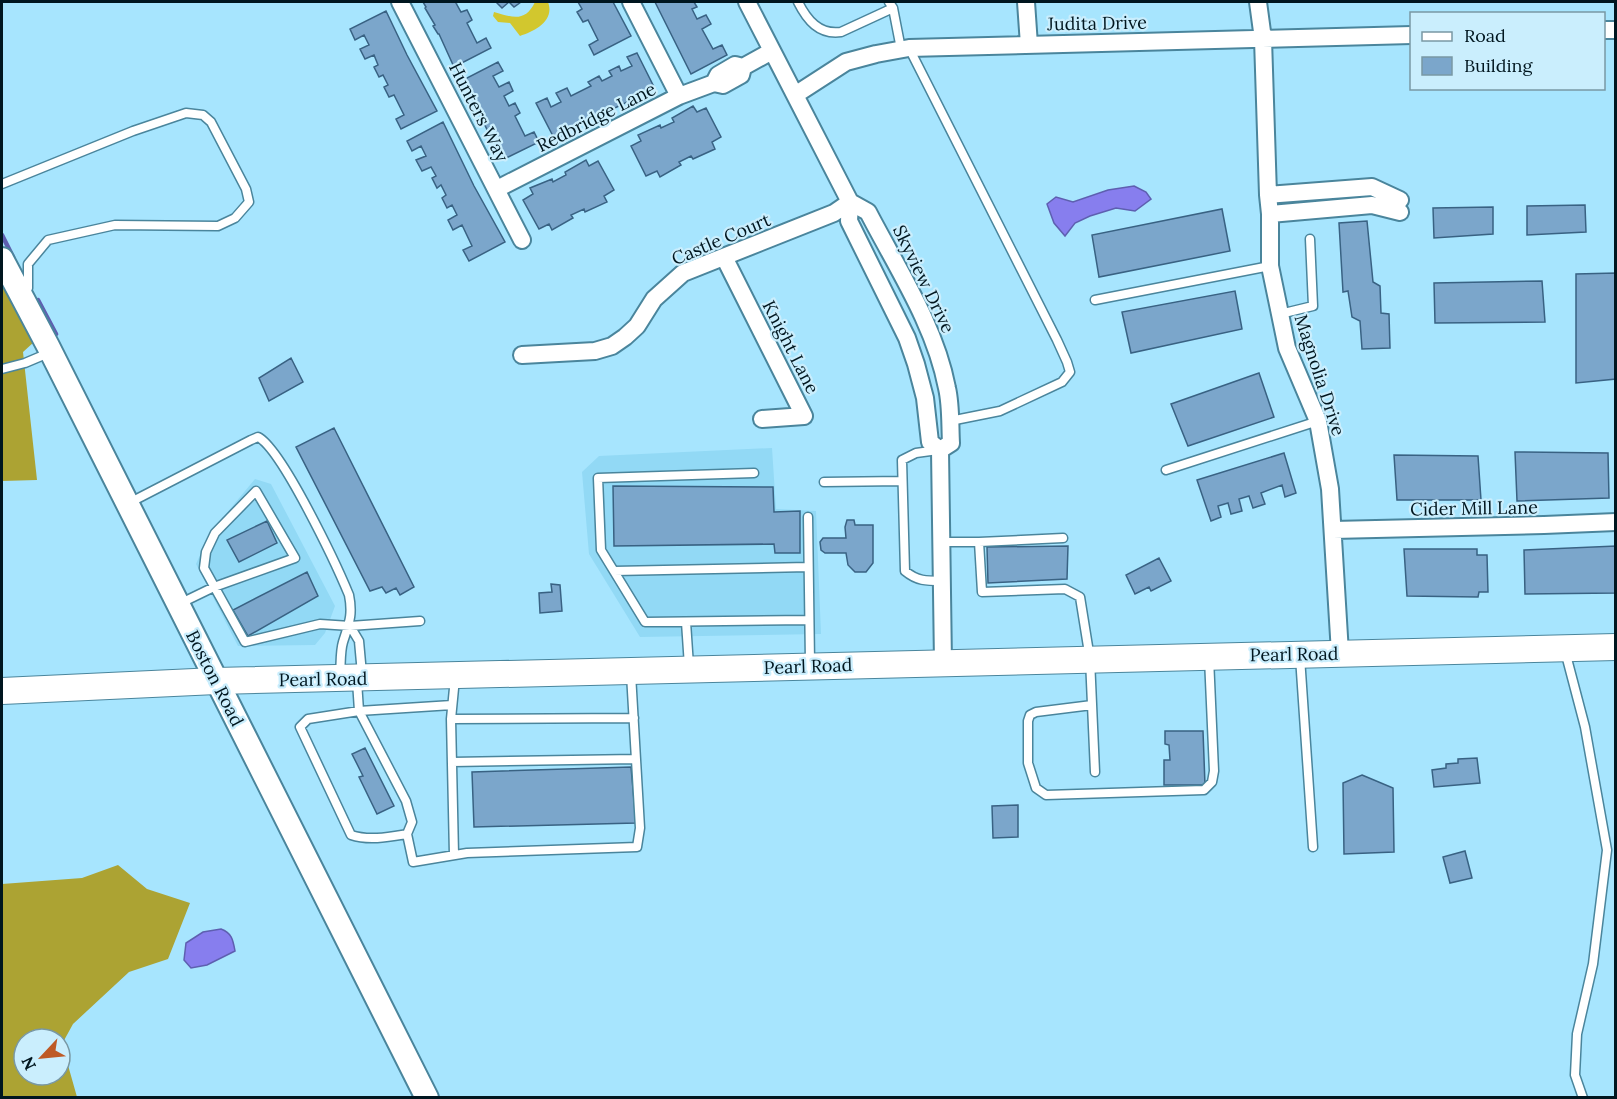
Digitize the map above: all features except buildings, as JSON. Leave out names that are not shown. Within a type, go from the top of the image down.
[{"type":"main road","name":"Pearl Road","points":[[2,691],[216,681],[1616,647]]},
{"type":"street","name":"Hunters Way","points":[[400,2],[522,240]]},
{"type":"street","points":[[631,2],[679,96]]},
{"type":"street","name":"Skyview Drive","points":[[747,2],[850,202],[849,221],[907,338],[925,398],[930,442],[940,450]]},
{"type":"street","points":[[1026,2],[1029,45]]},
{"type":"street","name":"Magnolia Drive","points":[[1258,2],[1263,39],[1270,266],[1287,348],[1318,421],[1330,489],[1340,653]]},
{"type":"street","name":"Judita Drive","points":[[795,95],[846,62],[905,48],[1410,35]]},
{"type":"street","name":"Redbridge Lane","points":[[497,189],[679,96],[714,83],[723,85],[741,75],[743,67],[772,51]]},
{"type":"street","points":[[1268,195],[1372,187],[1400,206],[1372,205],[1270,214]]},
{"type":"street","name":"Skyview Drive","points":[[850,202],[868,212],[930,330],[948,389],[951,443],[940,450]]},
{"type":"street","name":"Castle Court","points":[[522,355],[595,351],[612,346],[637,326],[654,299],[683,273],[834,213],[850,202]]},
{"type":"street","name":"Knight Lane","points":[[724,257],[804,416],[762,419]]},
{"type":"street","name":"Boston Road","points":[[2,260],[51,352],[427,1098]]},
{"type":"street","name":"Skyview Drive","points":[[940,450],[943,663]]},
{"type":"street","name":"Cider Mill Lane","points":[[1333,530],[1616,522]]},
{"type":"lane","points":[[798,2],[812,23],[823,32],[832,33],[841,32],[891,5],[905,48],[1067,362],[1070,372],[1062,382],[1000,411],[950,421]]},
{"type":"lane","points":[[2,184],[133,131],[186,113],[204,115],[211,122],[246,189],[249,202],[235,218],[218,226],[115,225],[48,240],[28,264],[28,288],[22,299]]},
{"type":"lane","points":[[1280,314],[1313,306],[1310,239]]},
{"type":"lane","points":[[1095,300],[1270,266]]},
{"type":"lane","points":[[2,369],[25,363],[51,352]]},
{"type":"lane","points":[[1166,470],[1318,421]]},
{"type":"lane","points":[[127,504],[251,440],[258,437],[264,440],[303,502],[342,578],[351,607],[350,626],[343,643],[353,678],[358,711],[406,801],[412,822],[407,834],[413,862],[467,853],[637,847],[640,828],[631,672]]},
{"type":"lane","points":[[940,450],[916,453],[902,460],[902,481],[905,571],[914,578],[925,581],[942,581]]},
{"type":"lane","points":[[754,473],[598,478],[602,550],[645,622],[809,620]]},
{"type":"lane","points":[[824,482],[902,481]]},
{"type":"lane","points":[[177,605],[214,587],[295,558],[256,491],[214,533],[206,552],[204,568],[214,587],[245,642],[320,624],[350,626],[420,621]]},
{"type":"lane","points":[[808,517],[810,666]]},
{"type":"lane","points":[[941,542],[1063,538]]},
{"type":"lane","points":[[979,542],[982,592],[1065,589],[1080,597],[1090,659],[1095,772]]},
{"type":"lane","points":[[614,571],[808,567]]},
{"type":"lane","points":[[686,622],[689,669]]},
{"type":"lane","points":[[350,626],[359,641],[353,678]]},
{"type":"lane","points":[[1564,648],[1585,727],[1607,850],[1593,964],[1577,1034],[1575,1075],[1584,1098]]},
{"type":"lane","points":[[1300,654],[1313,847]]},
{"type":"lane","points":[[1092,705],[1036,712],[1030,715],[1028,763],[1036,788],[1046,795],[1204,790],[1212,782],[1214,771],[1209,656]]},
{"type":"lane","points":[[454,855],[451,719],[456,676]]},
{"type":"lane","points":[[407,834],[386,838],[351,835],[300,727],[308,719],[358,711],[452,705]]},
{"type":"lane","points":[[451,719],[634,718]]},
{"type":"lane","points":[[452,762],[636,759]]},
{"type":"shaded area","points":[[535,2],[548,2],[549,15],[537,28],[520,36],[510,23],[498,22],[493,16],[494,12],[512,17],[522,16],[531,9]]},
{"type":"shaded area","points":[[1134,186],[1146,192],[1151,199],[1135,211],[1116,208],[1090,216],[1075,223],[1065,236],[1054,223],[1047,204],[1056,197],[1073,202],[1108,190]]},
{"type":"shaded area","points":[[2,278],[34,342],[23,352],[37,480],[2,481]]},
{"type":"shaded area","points":[[772,448],[776,509],[816,511],[821,634],[640,637],[589,554],[582,472],[599,456]]},
{"type":"shaded area","points":[[255,479],[271,484],[335,606],[325,633],[315,645],[238,646],[196,564],[210,533]]},
{"type":"shaded area","points":[[118,865],[147,889],[190,903],[168,959],[129,972],[71,1027],[12,1027],[12,1087],[72,1087],[72,1079],[77,1097],[2,1097],[2,884],[82,878]]},
{"type":"shaded area","points":[[221,929],[231,937],[235,951],[207,965],[191,968],[184,960],[186,943],[203,932]]},
{"type":"waterway","points":[[2,235],[13,257]]},
{"type":"waterway","points":[[38,300],[56,334]]}]
